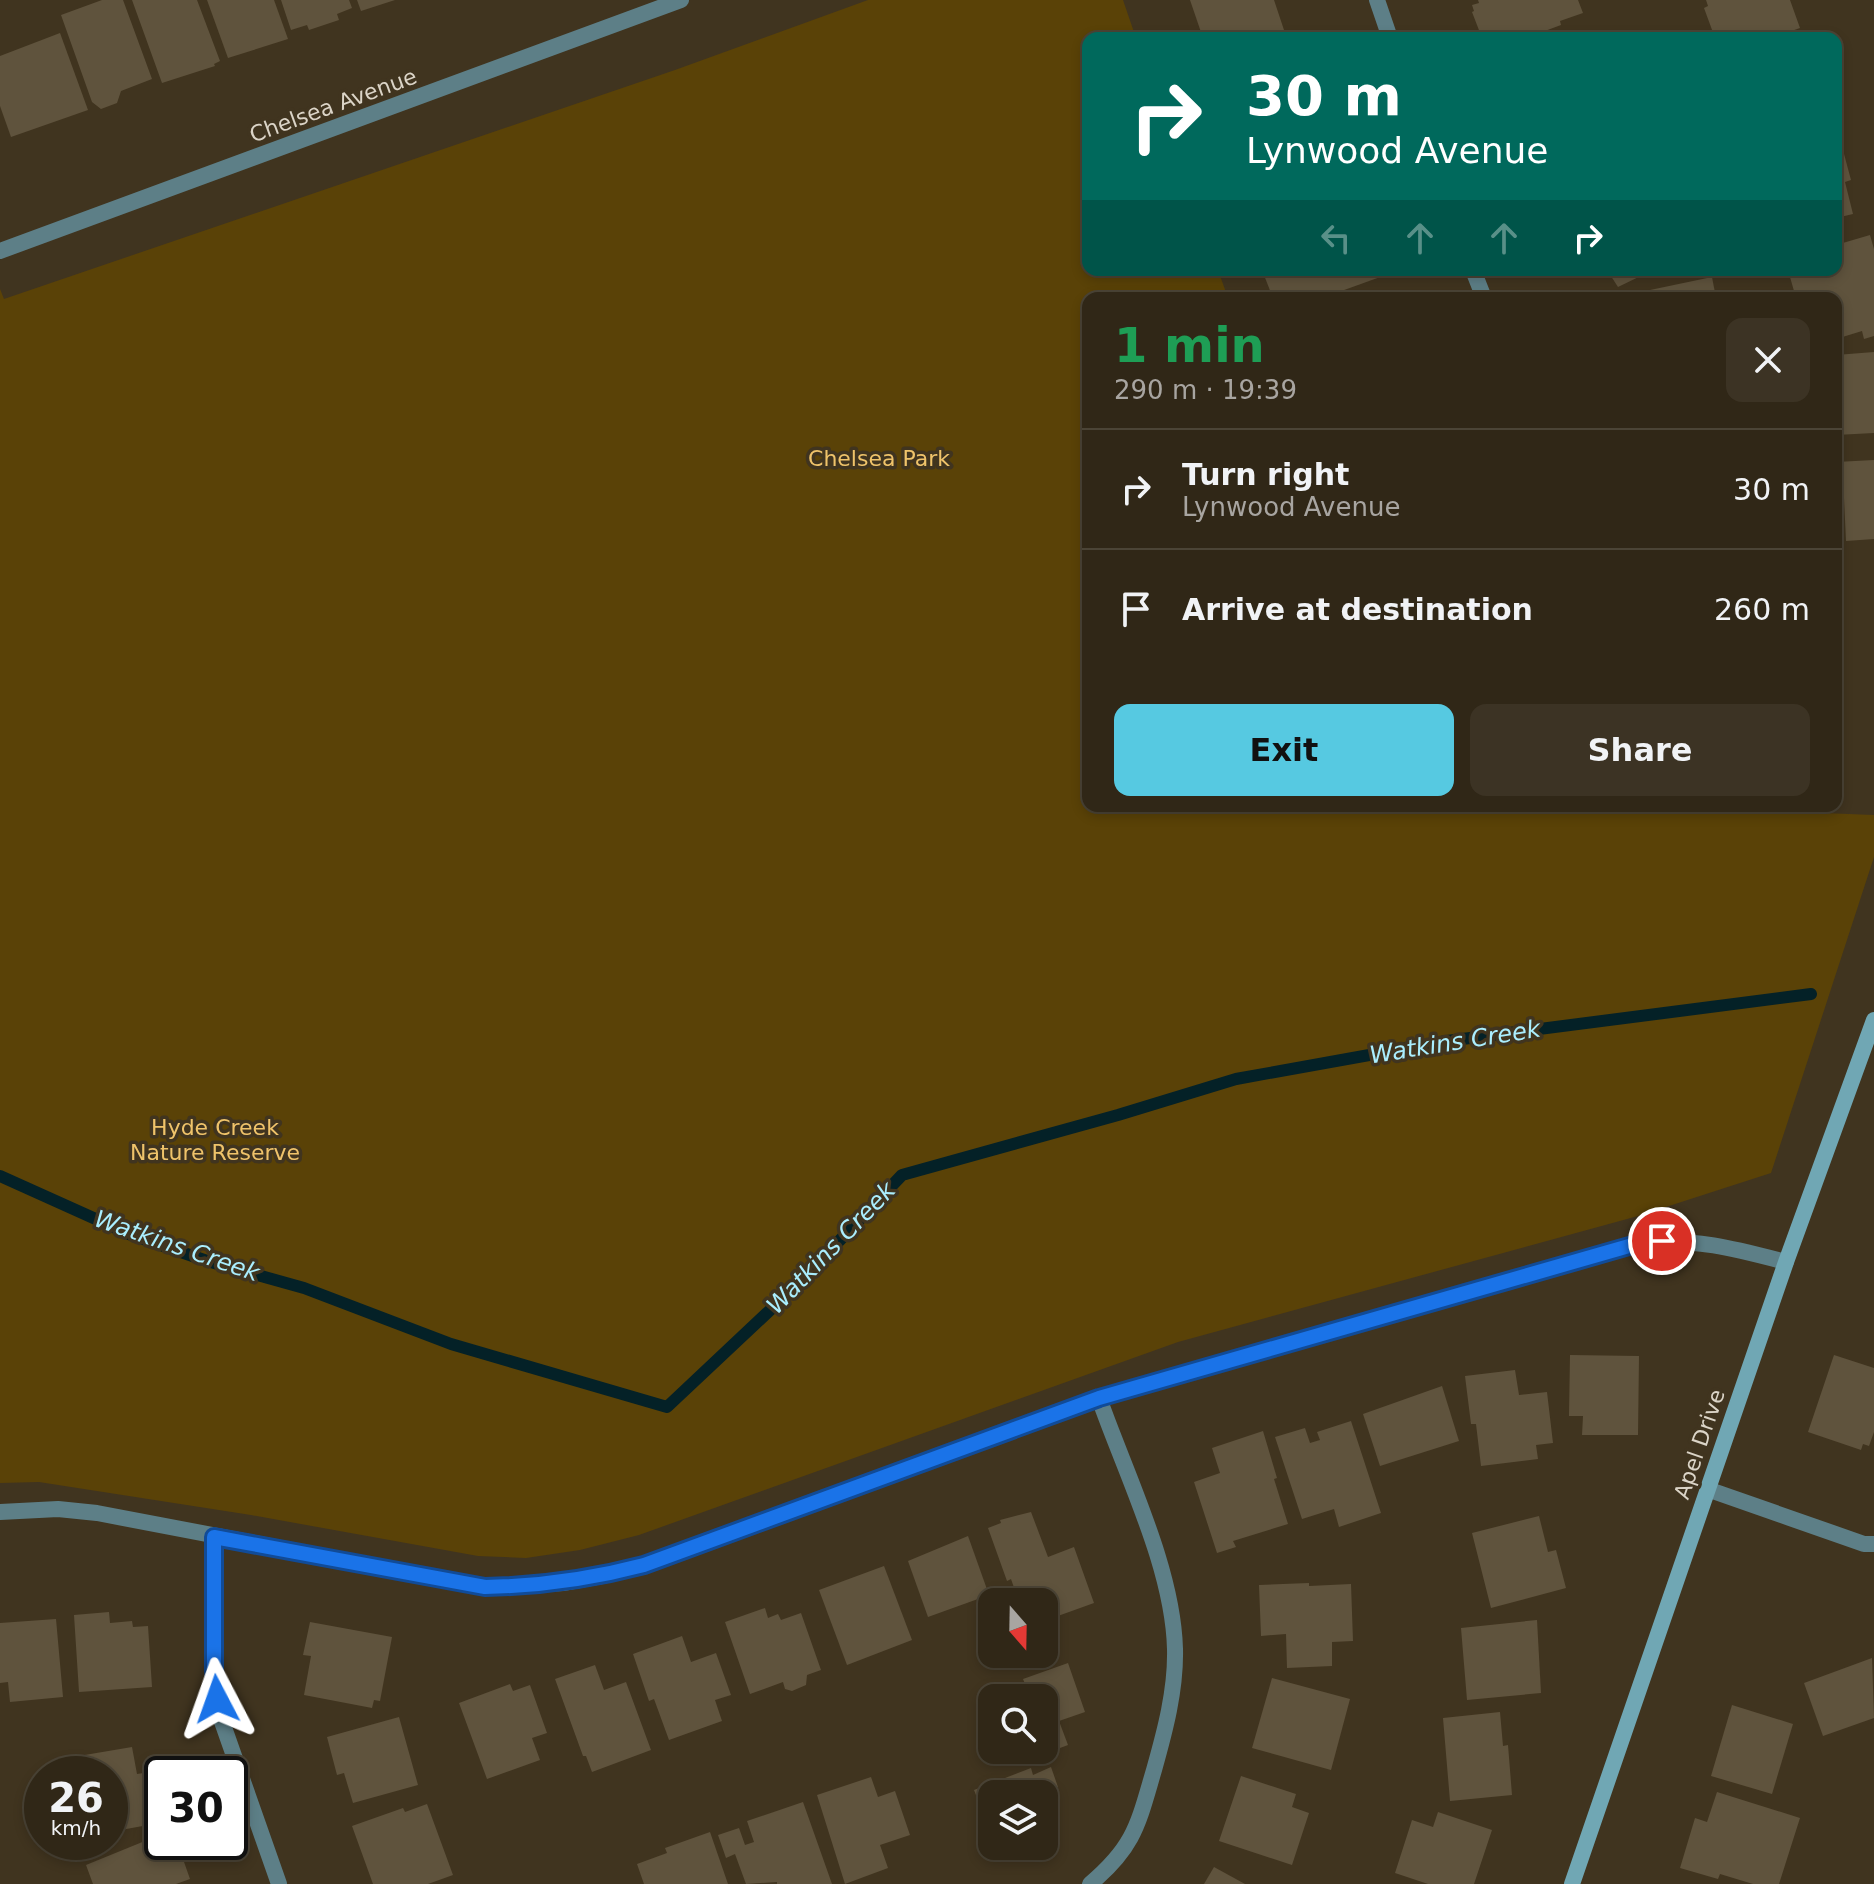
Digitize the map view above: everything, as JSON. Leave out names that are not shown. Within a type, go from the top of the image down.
[{"type":"street","name":"Chelsea Avenue","points":[[0,251],[681,0]]},
{"type":"street","points":[[1377,0],[1388,32]]},
{"type":"street","name":"Apel Drive","points":[[1572,1884],[1786,1262],[1874,1020]]},
{"type":"street","points":[[0,1512],[58,1509],[97,1513],[485,1587],[564,1583],[644,1565],[1099,1398],[1643,1242],[1681,1240],[1721,1245],[1786,1262]]},
{"type":"street","points":[[1090,1884],[1116,1862],[1138,1827],[1164,1733],[1172,1692],[1175,1650],[1172,1610],[1161,1568],[1099,1398]]},
{"type":"street","points":[[1707,1489],[1864,1544],[1874,1544]]},
{"type":"street","points":[[214,1537],[214,1670],[220,1716],[279,1884]]},
{"type":"green space","points":[[868,0],[1123,0],[1134,32],[1082,32],[1082,276],[1220,276],[1226,292],[1082,292],[1082,812],[1795,812],[1874,815],[1874,857],[1771,1173],[1638,1216],[1178,1342],[639,1535],[580,1550],[526,1558],[478,1556],[251,1515],[39,1482],[0,1483],[0,289],[4,299],[675,70]]},
{"type":"building","points":[[102,0],[123,0],[152,79],[121,91],[117,103],[101,109],[92,102],[61,15]]},
{"type":"building","points":[[132,0],[197,0],[220,61],[215,66],[162,83]]},
{"type":"building","points":[[207,0],[274,0],[288,39],[228,58]]},
{"type":"building","points":[[281,0],[349,0],[352,8],[337,14],[339,20],[309,30],[307,25],[291,30]]},
{"type":"building","points":[[357,0],[395,0],[361,11]]},
{"type":"building","points":[[1190,0],[1274,0],[1284,30],[1278,32],[1201,32]]},
{"type":"building","points":[[1478,0],[1578,0],[1583,13],[1560,21],[1561,25],[1542,32],[1480,32],[1472,12],[1472,5],[1479,3]]},
{"type":"building","points":[[1706,0],[1790,0],[1800,28],[1789,32],[1713,32],[1704,8],[1708,6]]},
{"type":"building","points":[[60,33],[88,110],[11,137],[0,106],[0,56]]},
{"type":"building","points":[[1842,146],[1851,180],[1845,182],[1853,214],[1842,217]]},
{"type":"building","points":[[1870,235],[1874,249],[1874,336],[1864,339],[1862,331],[1842,337],[1842,292],[1794,292],[1790,276],[1842,276],[1842,243]]},
{"type":"building","points":[[1264,276],[1383,276],[1339,292],[1271,292]]},
{"type":"building","points":[[1611,276],[1641,276],[1618,287]]},
{"type":"building","points":[[1712,277],[1715,292],[1641,292]]},
{"type":"building","points":[[1874,352],[1874,433],[1842,435],[1842,355]]},
{"type":"building","points":[[1874,460],[1874,539],[1846,541],[1842,462]]},
{"type":"building","points":[[1570,1355],[1639,1356],[1638,1435],[1582,1435],[1583,1416],[1569,1416]]},
{"type":"building","points":[[1834,1355],[1874,1368],[1874,1432],[1869,1446],[1863,1444],[1861,1450],[1808,1432]]},
{"type":"building","points":[[1515,1370],[1519,1395],[1547,1392],[1553,1443],[1536,1445],[1538,1459],[1481,1466],[1476,1424],[1471,1424],[1465,1376]]},
{"type":"building","points":[[1442,1386],[1459,1441],[1380,1466],[1363,1414]]},
{"type":"building","points":[[1351,1421],[1381,1513],[1339,1527],[1334,1509],[1302,1519],[1275,1437],[1305,1428],[1310,1443],[1320,1440],[1317,1432]]},
{"type":"building","points":[[1263,1431],[1288,1524],[1233,1541],[1236,1547],[1217,1553],[1194,1482],[1220,1473],[1212,1448]]},
{"type":"building","points":[[1031,1512],[1048,1557],[1074,1547],[1094,1603],[1058,1616],[1058,1588],[1014,1588],[1011,1579],[1007,1581],[988,1528],[1001,1523],[1000,1520]]},
{"type":"building","points":[[1539,1516],[1548,1552],[1556,1550],[1566,1588],[1491,1608],[1472,1533]]},
{"type":"building","points":[[968,1536],[987,1588],[978,1588],[978,1599],[928,1617],[908,1561]]},
{"type":"building","points":[[884,1566],[912,1640],[847,1665],[819,1590]]},
{"type":"building","points":[[1309,1583],[1309,1586],[1351,1584],[1353,1641],[1332,1642],[1332,1666],[1287,1668],[1286,1634],[1261,1636],[1259,1585]]},
{"type":"building","points":[[765,1608],[768,1618],[778,1614],[781,1620],[801,1613],[821,1670],[807,1675],[806,1685],[792,1691],[785,1689],[783,1682],[750,1694],[725,1622]]},
{"type":"building","points":[[109,1612],[110,1623],[132,1621],[133,1627],[148,1626],[152,1687],[79,1692],[74,1615]]},
{"type":"building","points":[[56,1619],[63,1697],[10,1702],[8,1682],[0,1683],[0,1623]]},
{"type":"building","points":[[1537,1620],[1541,1693],[1467,1700],[1461,1628]]},
{"type":"building","points":[[310,1622],[392,1637],[380,1701],[374,1700],[372,1708],[304,1695],[311,1656],[303,1655]]},
{"type":"building","points":[[682,1636],[691,1662],[716,1653],[731,1695],[715,1700],[722,1721],[669,1740],[654,1699],[649,1701],[633,1654]]},
{"type":"building","points":[[1872,1658],[1874,1718],[1823,1736],[1804,1683]]},
{"type":"building","points":[[1068,1663],[1085,1712],[1059,1721],[1068,1745],[1058,1749],[1058,1684],[1025,1684],[1023,1679]]},
{"type":"building","points":[[595,1665],[604,1690],[626,1682],[651,1750],[592,1772],[586,1756],[583,1756],[555,1679]]},
{"type":"building","points":[[1272,1678],[1350,1699],[1331,1770],[1252,1748]]},
{"type":"building","points":[[510,1684],[513,1691],[530,1685],[547,1733],[532,1738],[540,1760],[487,1779],[459,1703]]},
{"type":"building","points":[[1732,1705],[1793,1724],[1772,1794],[1711,1776]]},
{"type":"building","points":[[1500,1712],[1503,1746],[1508,1745],[1512,1795],[1450,1801],[1443,1718]]},
{"type":"building","points":[[399,1717],[418,1785],[353,1803],[344,1773],[337,1775],[327,1737]]},
{"type":"building","points":[[132,1747],[137,1774],[144,1773],[144,1826],[128,1829],[128,1756],[79,1756]]},
{"type":"building","points":[[1051,1767],[1056,1780],[1000,1780],[1031,1768],[1033,1775]]},
{"type":"building","points":[[1241,1776],[1296,1794],[1292,1807],[1309,1813],[1292,1865],[1219,1841]]},
{"type":"building","points":[[871,1777],[878,1797],[895,1791],[910,1835],[880,1845],[888,1868],[845,1884],[817,1795]]},
{"type":"building","points":[[1717,1792],[1800,1818],[1779,1884],[1753,1884],[1720,1874],[1718,1879],[1680,1868],[1695,1818],[1707,1822]]},
{"type":"building","points":[[803,1802],[832,1884],[746,1884],[735,1854],[726,1858],[718,1835],[739,1828],[745,1845],[754,1842],[747,1821]]},
{"type":"building","points":[[427,1804],[453,1875],[428,1884],[373,1884],[352,1826],[403,1808],[405,1812]]},
{"type":"building","points":[[1438,1812],[1492,1830],[1474,1884],[1428,1884],[1395,1873],[1412,1820],[1433,1827]]},
{"type":"building","points":[[710,1832],[728,1884],[644,1884],[637,1864],[667,1853],[665,1848]]},
{"type":"building","points":[[144,1841],[144,1860],[183,1860],[190,1879],[176,1884],[93,1884],[86,1865],[98,1860],[128,1860],[128,1848]]},
{"type":"building","points":[[1214,1867],[1245,1884],[1204,1884]]},
{"type":"waterway","name":"Watkins Creek","points":[[0,1176],[129,1234],[207,1261],[304,1288],[451,1344],[667,1407],[801,1281],[902,1175],[1236,1079],[1447,1041],[1811,994]]},
{"type":"route","points":[[217,1699],[214,1670],[214,1537],[485,1587],[564,1583],[603,1576],[644,1565],[1099,1398],[1643,1242],[1662,1241]]},
{"type":"park label","name":"Chelsea Park","points":[[879,458]]},
{"type":"park label","name":"Hyde Creek Nature Reserve","points":[[215,1140]]}]
